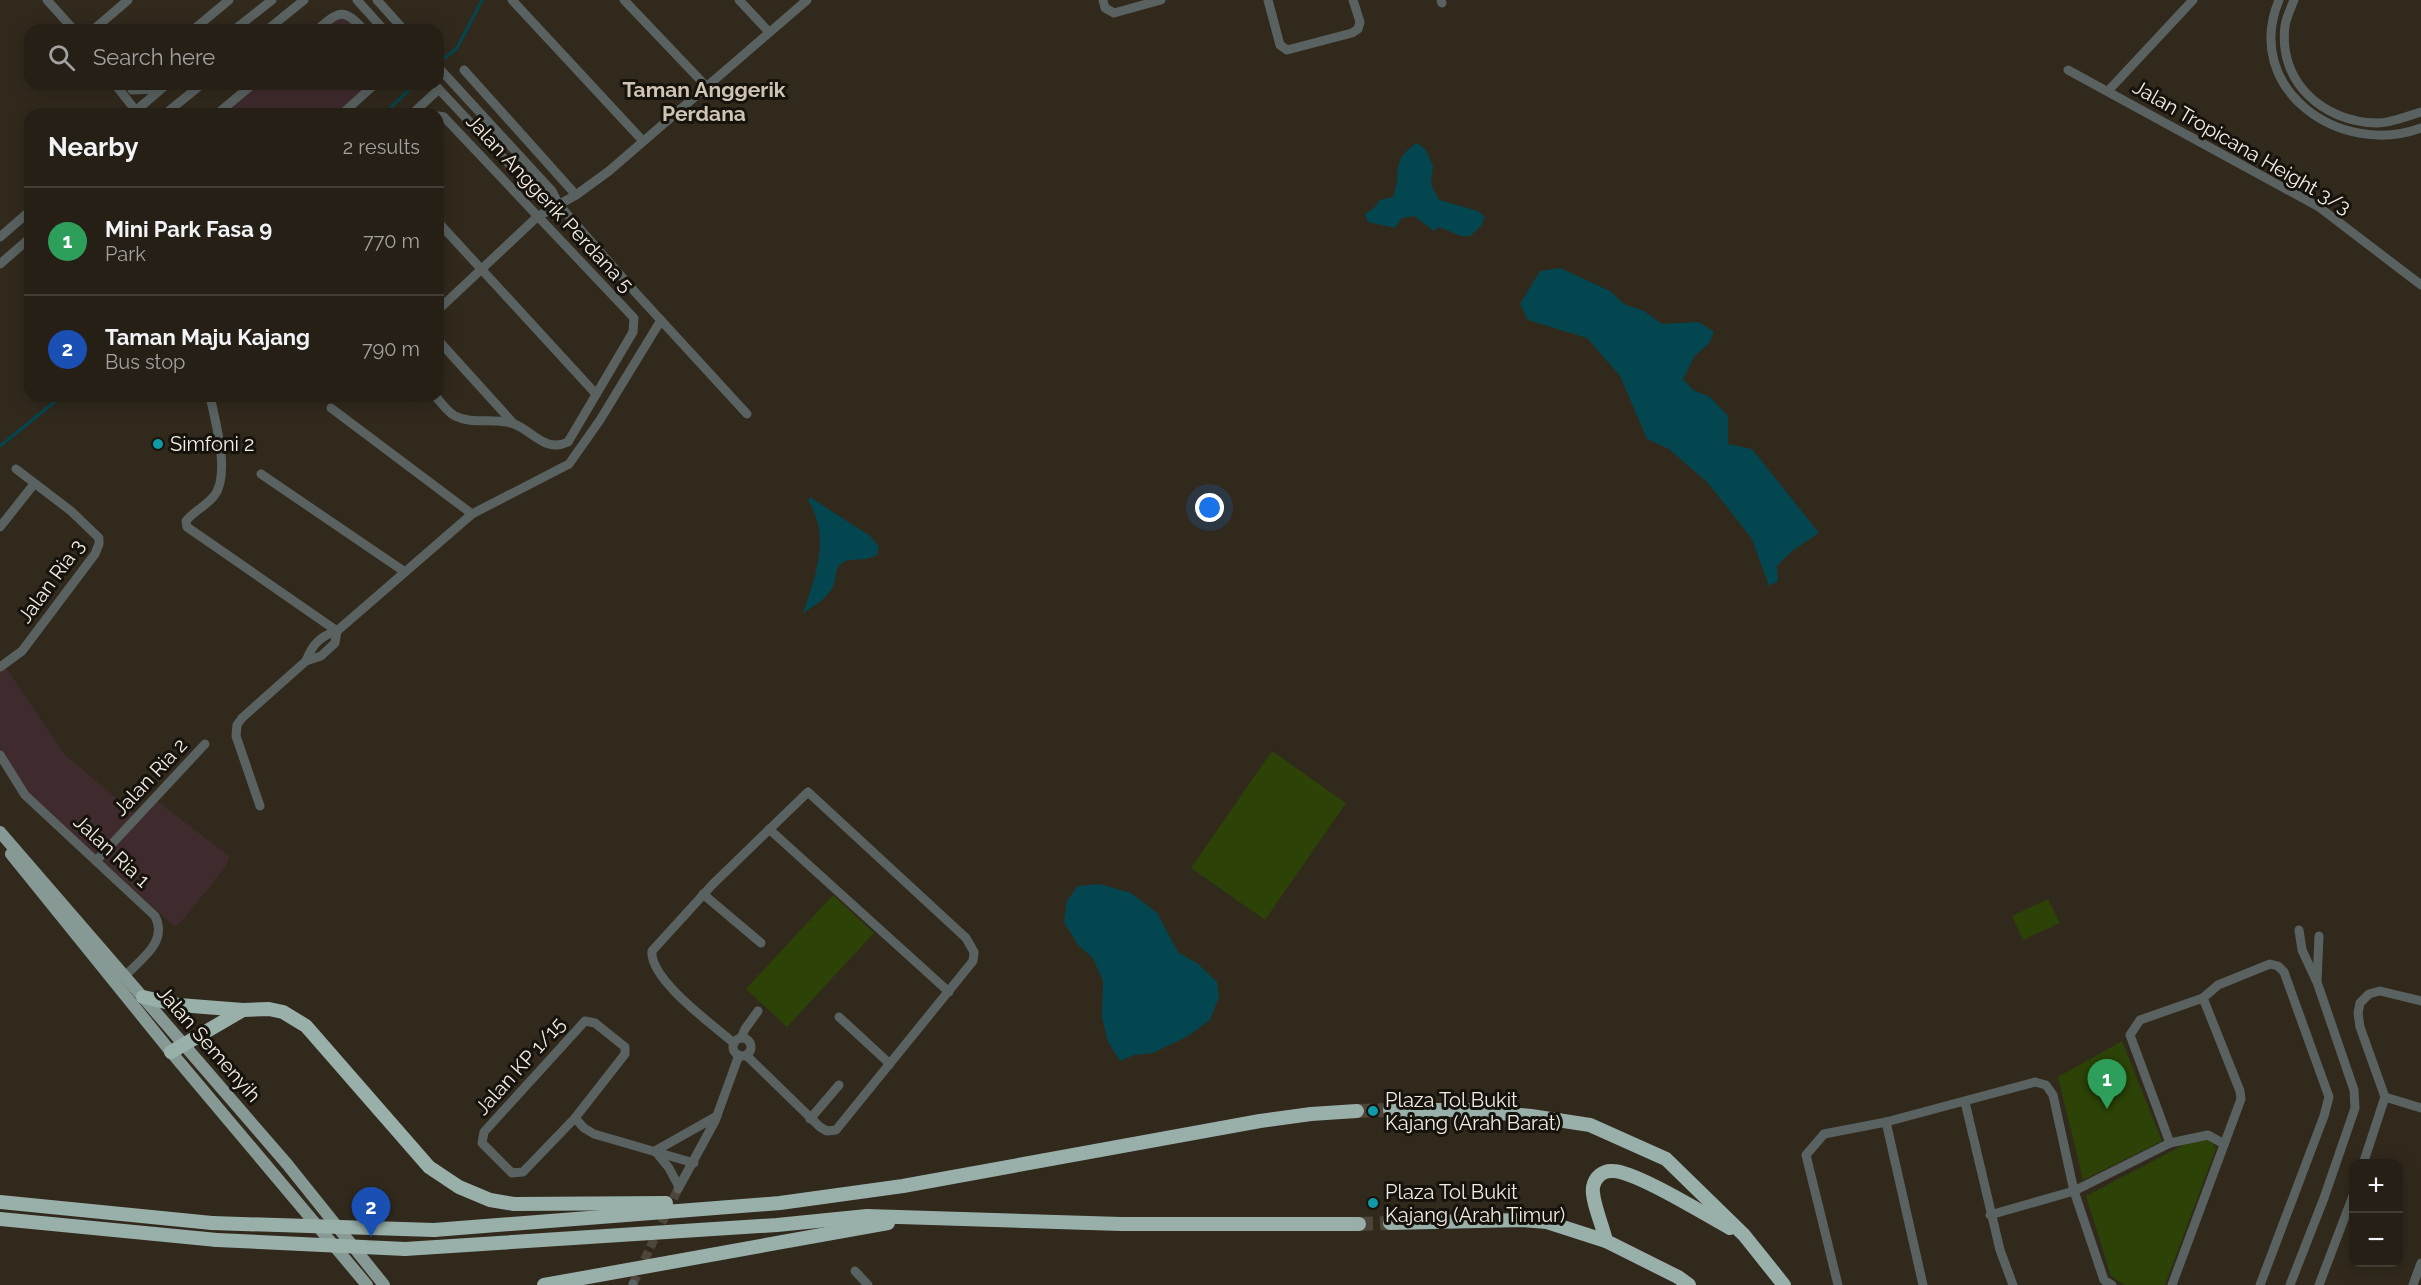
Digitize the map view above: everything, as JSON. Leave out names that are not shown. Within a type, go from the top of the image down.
[{"type":"highway","points":[[143,997],[179,1005],[243,1010],[268,1009],[283,1012],[295,1018],[306,1026],[429,1167],[459,1187],[490,1200],[514,1204],[780,1203]]},
{"type":"highway","points":[[171,1052],[243,1010]]},
{"type":"highway","points":[[1390,1110],[1468,1110],[1590,1125],[1666,1159],[1744,1235],[1784,1285]]},
{"type":"highway","points":[[0,1202],[212,1223],[434,1230],[780,1203],[903,1186],[1260,1121],[1357,1111]]},
{"type":"highway","points":[[1606,1240],[1593,1188],[1596,1178],[1604,1172],[1613,1171],[1631,1175],[1744,1235]]},
{"type":"highway","points":[[0,1219],[217,1240],[405,1249],[777,1225],[867,1216],[1121,1224],[1359,1224]]},
{"type":"highway","points":[[544,1285],[911,1219]]},
{"type":"highway","points":[[1390,1223],[1522,1220],[1547,1222],[1606,1240],[1689,1285]]},
{"type":"main road","name":"Jalan Semenyih","points":[[0,832],[295,1174],[384,1285]]},
{"type":"main road","name":"Jalan Semenyih","points":[[0,838],[19,867],[367,1285]]},
{"type":"main road","points":[[283,1184],[295,1174]]},
{"type":"street","points":[[48,0],[69,24]]},
{"type":"street","points":[[100,24],[128,0]]},
{"type":"street","points":[[200,24],[229,0]]},
{"type":"street","points":[[242,24],[272,0]]},
{"type":"street","points":[[274,24],[304,0]]},
{"type":"street","points":[[357,0],[379,24]]},
{"type":"street","points":[[376,0],[398,24]]},
{"type":"street","points":[[512,0],[643,141]]},
{"type":"street","points":[[624,0],[706,86]]},
{"type":"street","points":[[740,0],[769,32]]},
{"type":"street","points":[[444,304],[537,217],[576,195],[609,171],[807,0]]},
{"type":"street","points":[[1103,0],[1105,8],[1114,13],[1161,0]]},
{"type":"street","points":[[1268,0],[1280,45],[1287,50],[1352,33],[1358,29],[1360,22],[1353,0]]},
{"type":"street","points":[[2108,91],[2193,0]]},
{"type":"street","points":[[2279,0],[2273,15],[2271,48],[2279,74],[2294,99],[2314,116],[2337,128],[2368,136],[2398,135],[2421,128]]},
{"type":"street","points":[[2294,0],[2285,26],[2287,59],[2306,96],[2332,114],[2359,122],[2379,123],[2421,112]]},
{"type":"street","points":[[324,24],[341,13],[348,15],[358,24]]},
{"type":"street","points":[[464,70],[576,195]]},
{"type":"street","name":"Jalan Tropicana Height 3/3","points":[[2068,70],[2319,207],[2421,285]]},
{"type":"street","points":[[444,74],[552,191],[559,205],[747,414]]},
{"type":"street","points":[[125,90],[126,108]]},
{"type":"street","points":[[126,90],[138,108]]},
{"type":"street","points":[[143,108],[161,90]]},
{"type":"street","points":[[172,108],[195,90]]},
{"type":"street","points":[[224,108],[246,90]]},
{"type":"street","points":[[349,108],[368,90]]},
{"type":"street","points":[[417,108],[433,90]]},
{"type":"street","points":[[441,90],[544,201],[559,205]]},
{"type":"street","name":"Jalan Anggerik Perdana 5","points":[[444,117],[634,318],[633,332],[596,394]]},
{"type":"street","points":[[0,237],[24,215]]},
{"type":"street","points":[[444,228],[596,394],[568,442],[562,445],[550,445],[514,424],[444,347]]},
{"type":"street","points":[[0,264],[24,243]]},
{"type":"street","points":[[260,806],[236,736],[237,725],[242,718],[306,662],[321,656],[335,643],[337,631],[472,514],[569,464],[600,420],[661,320]]},
{"type":"street","points":[[211,402],[219,445],[221,477],[215,495],[186,521],[187,527],[337,631]]},
{"type":"street","points":[[441,402],[453,415],[466,420],[514,424]]},
{"type":"street","points":[[331,408],[472,514]]},
{"type":"street","points":[[0,527],[34,484],[16,469]]},
{"type":"street","points":[[261,474],[405,572]]},
{"type":"street","name":"Jalan Ria 3","points":[[0,667],[22,651],[95,554],[99,544],[99,538],[70,511],[34,484]]},
{"type":"street","name":"Jalan Ria 2","points":[[96,861],[205,744]]},
{"type":"street","name":"Jalan Ria 1","points":[[0,755],[25,795],[155,916],[159,925],[155,946],[125,976]]},
{"type":"street","points":[[737,1041],[666,982],[651,957],[652,951],[703,894],[808,792],[966,938],[974,952],[973,961],[836,1130],[827,1131],[810,1119],[734,1050],[737,1041],[758,1011]]},
{"type":"street","points":[[769,830],[949,992]]},
{"type":"street","points":[[703,894],[761,943]]},
{"type":"street","points":[[2290,1285],[2324,1198],[2355,1108],[2354,1090],[2317,982],[2302,950],[2299,930]]},
{"type":"street","points":[[2317,982],[2319,936]]},
{"type":"street","points":[[2170,1143],[2130,1035],[2140,1020],[2203,998],[2218,985],[2270,964],[2278,966],[2284,972],[2328,1097],[2324,1116],[2260,1285]]},
{"type":"street","points":[[2365,1159],[2385,1097],[2360,1027],[2358,1013],[2360,1003],[2369,994],[2380,991],[2421,1001]]},
{"type":"street","points":[[2172,1285],[2241,1099],[2222,1042],[2203,998]]},
{"type":"street","points":[[839,1017],[890,1064]]},
{"type":"street","name":"Jalan KP 1/15","points":[[585,1021],[595,1023],[603,1029],[625,1047],[626,1054],[575,1118],[519,1174],[512,1173],[482,1143],[484,1132],[585,1021]]},
{"type":"street","points":[[655,1151],[669,1168],[678,1188],[694,1163],[717,1116],[742,1055],[750,1050],[750,1043],[745,1038],[737,1041]]},
{"type":"street","points":[[1839,1285],[1806,1155],[1824,1134],[1886,1122],[2034,1082],[2046,1085],[2053,1095],[2074,1191],[2104,1280],[2112,1285]]},
{"type":"street","points":[[810,1119],[839,1085]]},
{"type":"street","points":[[2385,1097],[2421,1108]]},
{"type":"street","points":[[1965,1102],[1990,1215],[2013,1285]]},
{"type":"street","points":[[655,1151],[717,1116]]},
{"type":"street","points":[[575,1118],[584,1128],[594,1134],[694,1163]]},
{"type":"street","points":[[1886,1122],[1923,1285]]},
{"type":"street","points":[[1990,1215],[2074,1191],[2170,1143],[2208,1135],[2224,1144]]},
{"type":"street","points":[[2319,1285],[2349,1206]]},
{"type":"street","points":[[2413,1285],[2421,1263]]},
{"type":"street","points":[[855,1271],[868,1285]]},
{"type":"shaded area","points":[[346,17],[354,24],[329,24],[336,18]]},
{"type":"shaded area","points":[[251,90],[362,90],[343,108],[230,108]]},
{"type":"shaded area","points":[[6,668],[65,755],[140,818],[157,801],[229,856],[226,866],[181,922],[174,926],[28,793],[0,748],[0,672]]},
{"type":"green space","points":[[1272,751],[1346,803],[1265,920],[1191,868]]},
{"type":"green space","points":[[833,895],[874,933],[787,1027],[746,989]]},
{"type":"green space","points":[[2048,899],[2060,923],[2023,940],[2012,916]]},
{"type":"green space","points":[[2122,1041],[2162,1141],[2083,1180],[2058,1077]]},
{"type":"green space","points":[[2193,1140],[2209,1140],[2216,1148],[2165,1285],[2124,1285],[2111,1276],[2086,1196]]},
{"type":"water","points":[[1417,143],[1426,150],[1433,166],[1431,184],[1439,200],[1478,211],[1485,217],[1481,226],[1470,236],[1461,236],[1439,227],[1434,231],[1414,216],[1402,218],[1395,228],[1368,222],[1365,214],[1380,200],[1393,197],[1400,161],[1408,149]]},
{"type":"water","points":[[1560,268],[1610,291],[1624,304],[1644,311],[1662,324],[1699,322],[1714,332],[1709,343],[1694,357],[1683,379],[1693,390],[1710,397],[1728,416],[1728,444],[1752,449],[1819,533],[1792,551],[1777,566],[1778,581],[1769,586],[1752,539],[1708,483],[1669,449],[1647,439],[1620,376],[1587,338],[1528,320],[1520,304],[1540,271]]},
{"type":"water","points":[[810,497],[870,536],[879,547],[877,555],[842,563],[829,593],[803,613],[816,570],[820,542],[815,514],[808,500]]},
{"type":"water","points":[[1100,884],[1131,893],[1157,913],[1178,952],[1198,964],[1217,982],[1219,997],[1210,1020],[1188,1036],[1153,1053],[1134,1055],[1120,1061],[1108,1042],[1102,1017],[1103,981],[1093,958],[1078,945],[1064,922],[1067,901],[1078,886]]},
{"type":"waterway","points":[[445,58],[457,48],[482,0]]},
{"type":"waterway","points":[[390,108],[409,90]]},
{"type":"waterway","points":[[0,446],[55,402]]},
{"type":"tunnel","points":[[1357,1111],[1390,1110]]},
{"type":"tunnel","points":[[633,1284],[678,1189]]},
{"type":"tunnel","points":[[1359,1224],[1390,1223]]},
{"type":"place","name":"Simfoni 2","points":[[158,444]]},
{"type":"place","name":"Mini Park Fasa 9","points":[[2107,1109]]},
{"type":"place","name":"Plaza Tol Bukit Kajang (Arah Barat)","points":[[1373,1111]]},
{"type":"place","name":"Plaza Tol Bukit Kajang (Arah Timur)","points":[[1373,1203]]},
{"type":"place","name":"Taman Maju Kajang","points":[[371,1237]]},
{"type":"district","name":"Taman Anggerik Perdana","points":[[704,102]]}]
